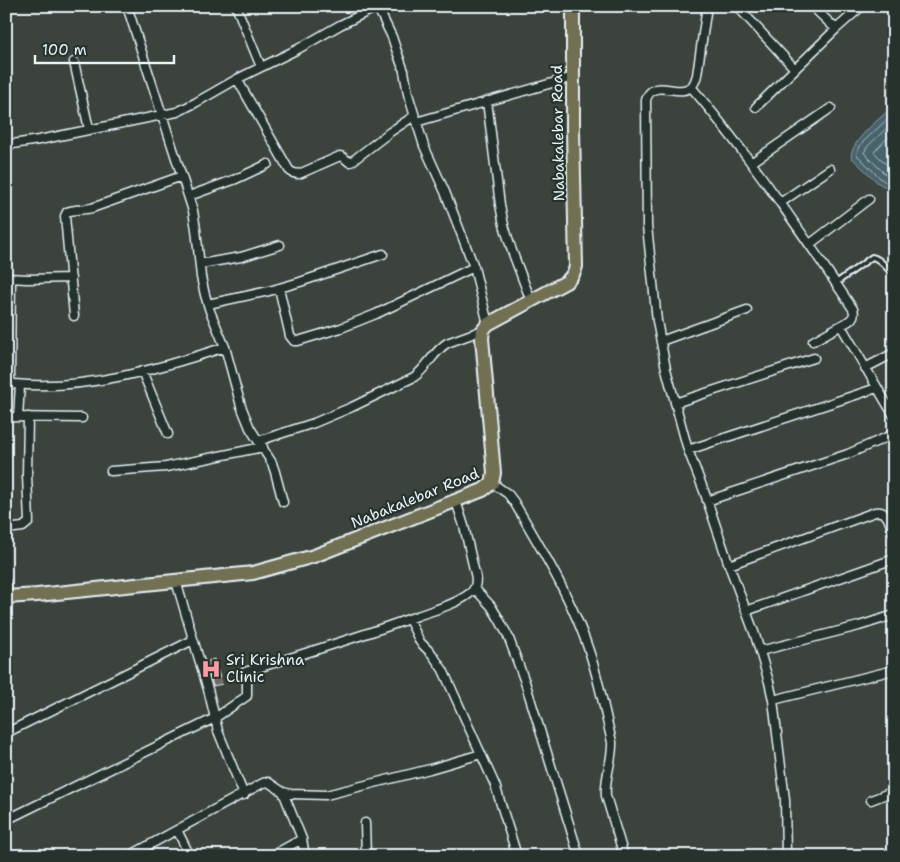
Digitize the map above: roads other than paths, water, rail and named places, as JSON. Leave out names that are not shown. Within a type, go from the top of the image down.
[{"type":"main road","name":"Nabakalebar Road","points":[[7,597],[176,581],[253,572],[281,566],[314,556],[456,501],[483,490],[492,483],[494,473],[482,338],[486,327],[566,282],[572,276],[576,266],[573,6]]},
{"type":"street","points":[[127,6],[189,196],[196,229],[201,277],[208,304],[225,347],[241,406],[250,428],[272,462],[283,502]]},
{"type":"street","points":[[236,6],[261,67]]},
{"type":"street","points":[[6,145],[177,112],[377,6],[392,37],[404,72],[408,94],[424,146],[445,192],[474,268],[486,327],[442,346],[419,374],[352,407],[261,444],[166,467],[111,472]]},
{"type":"street","points":[[708,6],[694,83],[685,90],[658,88],[648,94],[646,100],[647,226],[657,321],[675,403],[688,450],[760,651],[773,700],[786,800],[786,856]]},
{"type":"street","points":[[737,6],[795,69]]},
{"type":"street","points":[[812,6],[836,29]]},
{"type":"street","points":[[756,107],[862,6]]},
{"type":"street","points":[[74,62],[89,129]]},
{"type":"street","points":[[237,79],[289,170],[292,173],[299,174],[340,156],[352,162],[390,132],[415,119],[573,77]]},
{"type":"street","points":[[691,87],[707,104],[751,163],[810,244],[853,308],[853,318],[813,341]]},
{"type":"street","points":[[487,101],[504,225],[512,252],[531,301]]},
{"type":"street","points":[[751,163],[830,108]]},
{"type":"street","points":[[189,196],[236,179],[268,164]]},
{"type":"street","points":[[780,203],[830,170]]},
{"type":"street","points":[[74,316],[65,216],[67,212],[92,208],[182,176]]},
{"type":"street","points":[[810,244],[869,200]]},
{"type":"street","points":[[200,264],[241,257],[280,245]]},
{"type":"street","points":[[208,304],[279,288],[383,254]]},
{"type":"street","points":[[279,288],[290,336],[294,341],[298,341],[341,328],[376,314],[474,268]]},
{"type":"street","points":[[71,278],[9,278],[10,378],[14,384],[51,385],[114,378],[189,359],[225,347]]},
{"type":"street","points":[[661,341],[747,310]]},
{"type":"street","points":[[841,326],[894,416]]},
{"type":"street","points":[[866,368],[893,355]]},
{"type":"street","points":[[675,403],[814,358]]},
{"type":"street","points":[[142,371],[168,434]]},
{"type":"street","points":[[18,417],[20,385]]},
{"type":"street","points":[[688,450],[877,388]]},
{"type":"street","points":[[6,417],[82,418]]},
{"type":"street","points":[[6,529],[23,527],[28,522],[26,474],[28,418]]},
{"type":"street","points":[[707,501],[848,454],[894,434]]},
{"type":"street","points":[[492,483],[508,494],[514,502],[549,560],[578,623],[594,666],[612,742],[612,752],[605,787],[606,796],[624,856]]},
{"type":"street","points":[[246,672],[409,619],[457,601],[470,594],[475,589],[476,578],[456,501]]},
{"type":"street","points":[[729,565],[875,512],[880,511],[888,517],[893,532]]},
{"type":"street","points":[[746,611],[894,559]]},
{"type":"street","points":[[176,581],[224,747],[244,795]]},
{"type":"street","points":[[6,582],[7,597]]},
{"type":"street","points":[[475,589],[491,606],[508,636],[525,682],[579,856]]},
{"type":"street","points":[[760,651],[892,616],[894,626]]},
{"type":"street","points":[[409,619],[420,642],[432,654],[443,670],[495,785],[517,856]]},
{"type":"street","points":[[6,733],[193,640]]},
{"type":"street","points":[[6,820],[215,718],[247,696],[247,679],[254,669]]},
{"type":"street","points":[[773,700],[894,670]]},
{"type":"street","points":[[129,856],[263,783],[268,782],[283,792],[291,794],[332,794],[481,754]]},
{"type":"street","points":[[871,800],[894,791]]},
{"type":"street","points":[[283,792],[302,839],[305,856]]},
{"type":"street","points":[[365,823],[366,856]]},
{"type":"street","points":[[177,830],[190,856]]},
{"type":"street","points":[[271,856],[302,839]]},
{"type":"lane","points":[[836,284],[872,258],[879,260],[889,270]]},
{"type":"water","points":[[894,107],[894,193],[877,182],[851,157],[856,144],[866,131]]},
{"type":"place","name":"Sri Krishna Clinic","points":[[211,669]]}]
